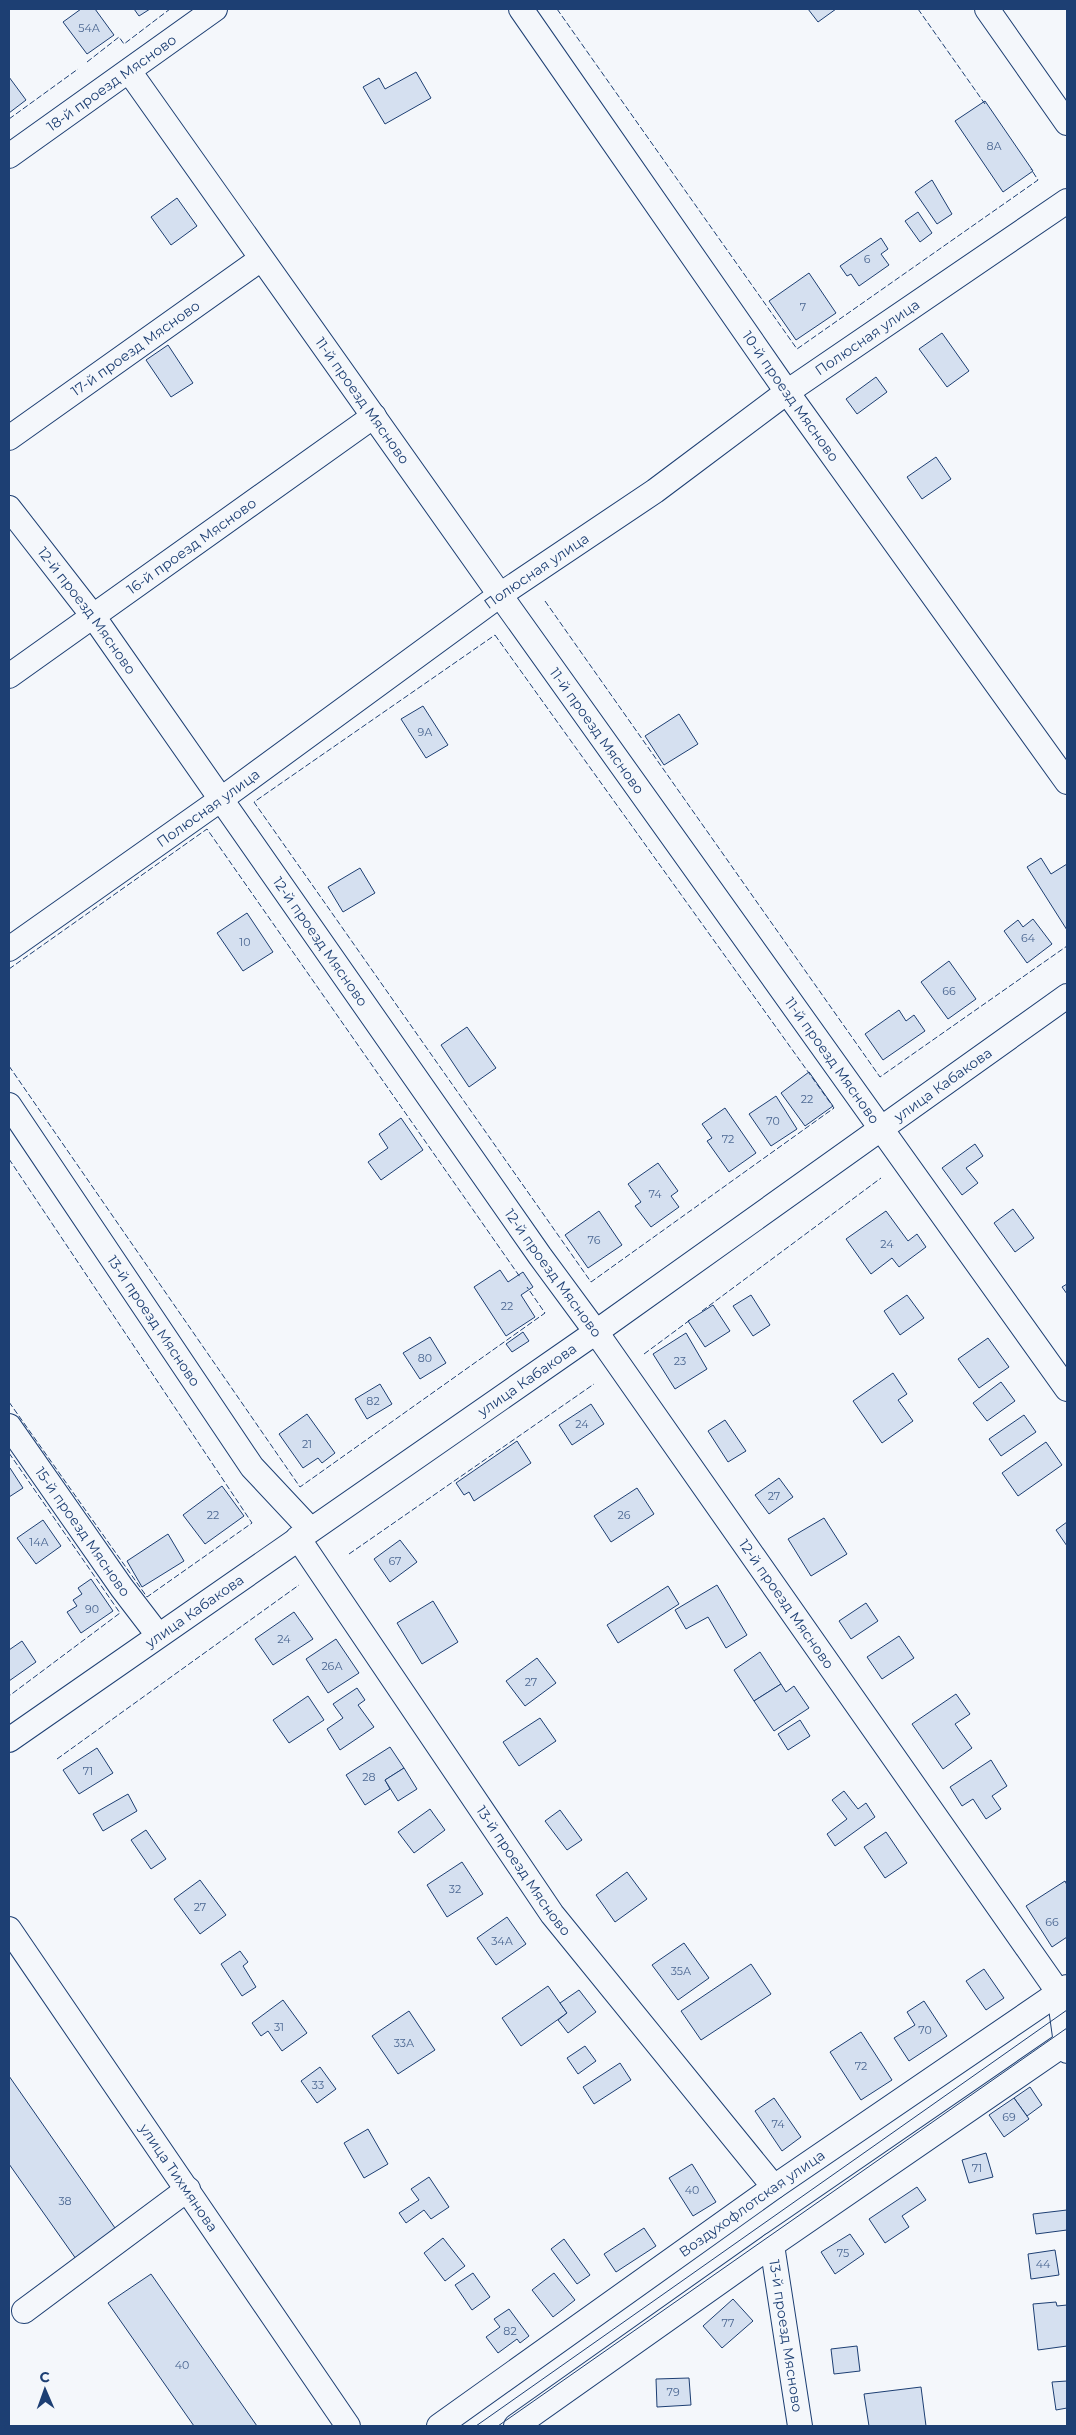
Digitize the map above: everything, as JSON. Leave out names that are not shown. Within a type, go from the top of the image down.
[{"type":"street","name":"18-й проезд Мясново","points":[[9,156],[215,9]]},
{"type":"street","name":"10-й проезд Мясново","points":[[520,9],[787,392],[1067,782]]},
{"type":"street","points":[[987,9],[1067,123]]},
{"type":"street","name":"11-й проезд Мясново","points":[[129,71],[500,595],[1067,1389]]},
{"type":"street","name":"Полюсная улица","points":[[9,949],[220,800],[500,595],[656,491],[787,392],[1067,200]]},
{"type":"street","name":"17-й проезд Мясново","points":[[9,438],[261,259]]},
{"type":"street","name":"16-й проезд Мясново","points":[[9,676],[374,416]]},
{"type":"street","name":"12-й проезд Мясново","points":[[9,508],[93,616],[534,1248],[596,1332],[1063,1990],[1067,2045]]},
{"type":"street","name":"улица Кабакова","points":[[9,1740],[304,1533],[596,1332],[880,1127],[963,1072],[1067,996]]},
{"type":"street","name":"13-й проезд Мясново","points":[[9,1105],[252,1467],[304,1533],[552,1914],[774,2187]]},
{"type":"street","name":"15-й проезд Мясново","points":[[9,1426],[122,1588],[158,1635]]},
{"type":"street","name":"улица Тихмянова","points":[[9,1929],[348,2426]]},
{"type":"street","name":"Воздухофлотская улица","points":[[439,2426],[774,2187],[1063,1990]]},
{"type":"street","points":[[516,2426],[772,2246],[1067,2045]]},
{"type":"street","points":[[24,2311],[188,2190]]},
{"type":"street","name":"13-й проезд Мясново","points":[[772,2246],[800,2426]]},
{"type":"building","points":[[81,9],[95,9],[114,35],[87,54],[63,22]]},
{"type":"building","points":[[134,9],[150,9],[139,16]]},
{"type":"building","points":[[808,9],[836,9],[818,22]]},
{"type":"building","points":[[416,72],[431,98],[385,124],[363,87],[379,78],[385,89]]},
{"type":"building","points":[[9,77],[26,100],[9,113]]},
{"type":"building","points":[[985,101],[1033,171],[1003,192],[955,121]]},
{"type":"building","points":[[932,180],[952,214],[937,224],[915,192]]},
{"type":"building","points":[[177,198],[197,226],[171,245],[151,217]]},
{"type":"building","points":[[918,212],[932,233],[920,242],[905,221]]},
{"type":"building","points":[[881,238],[888,249],[881,254],[889,265],[859,286],[851,274],[847,276],[840,266]]},
{"type":"building","points":[[809,273],[836,313],[796,340],[769,301]]},
{"type":"building","points":[[942,333],[969,371],[947,387],[919,349]]},
{"type":"building","points":[[168,345],[193,383],[171,397],[146,360]]},
{"type":"building","points":[[876,377],[887,392],[857,414],[846,399]]},
{"type":"building","points":[[936,457],[951,479],[922,499],[907,477]]},
{"type":"building","points":[[423,706],[448,745],[426,758],[401,719]]},
{"type":"building","points":[[679,714],[698,744],[664,765],[645,736]]},
{"type":"building","points":[[1041,858],[1051,874],[1067,864],[1067,930],[1027,867]]},
{"type":"building","points":[[360,868],[375,893],[343,912],[328,887]]},
{"type":"building","points":[[247,913],[273,952],[243,971],[217,933]]},
{"type":"building","points":[[1033,919],[1052,944],[1027,963],[1004,931],[1018,920],[1023,927]]},
{"type":"building","points":[[949,961],[976,999],[948,1019],[921,982]]},
{"type":"building","points":[[899,1010],[906,1021],[914,1015],[925,1031],[883,1060],[865,1034]]},
{"type":"building","points":[[467,1027],[496,1068],[469,1087],[441,1045]]},
{"type":"building","points":[[809,1072],[833,1106],[805,1126],[781,1093]]},
{"type":"building","points":[[776,1096],[797,1129],[771,1146],[749,1114]]},
{"type":"building","points":[[725,1108],[756,1153],[729,1172],[707,1141],[712,1138],[702,1124]]},
{"type":"building","points":[[401,1118],[423,1150],[381,1180],[368,1162],[388,1148],[379,1134]]},
{"type":"building","points":[[975,1144],[983,1156],[966,1168],[978,1183],[962,1195],[942,1168]]},
{"type":"building","points":[[658,1163],[678,1191],[671,1196],[679,1207],[651,1227],[635,1206],[641,1202],[628,1184]]},
{"type":"building","points":[[1013,1209],[1034,1238],[1015,1252],[994,1223]]},
{"type":"building","points":[[599,1211],[622,1245],[588,1268],[565,1235]]},
{"type":"building","points":[[886,1211],[908,1241],[917,1234],[926,1247],[899,1267],[892,1258],[871,1274],[846,1239]]},
{"type":"building","points":[[500,1270],[508,1282],[523,1272],[533,1287],[521,1295],[535,1317],[506,1336],[474,1287]]},
{"type":"building","points":[[1067,1284],[1067,1294],[1062,1287]]},
{"type":"building","points":[[751,1295],[770,1325],[753,1336],[733,1306]]},
{"type":"building","points":[[907,1295],[924,1318],[900,1335],[884,1311]]},
{"type":"building","points":[[713,1305],[730,1331],[705,1347],[688,1321]]},
{"type":"building","points":[[523,1332],[529,1341],[512,1352],[506,1344]]},
{"type":"building","points":[[686,1333],[707,1369],[675,1389],[653,1354]]},
{"type":"building","points":[[430,1337],[446,1363],[420,1379],[403,1353]]},
{"type":"building","points":[[988,1338],[1009,1367],[979,1388],[958,1359]]},
{"type":"building","points":[[893,1373],[907,1394],[898,1400],[913,1421],[882,1443],[853,1401]]},
{"type":"building","points":[[1001,1382],[1015,1401],[987,1421],[973,1403]]},
{"type":"building","points":[[380,1384],[392,1404],[367,1419],[355,1399]]},
{"type":"building","points":[[591,1404],[604,1424],[572,1445],[559,1425]]},
{"type":"building","points":[[307,1414],[335,1453],[322,1463],[318,1458],[303,1468],[279,1434]]},
{"type":"building","points":[[1024,1415],[1036,1432],[1001,1456],[989,1439]]},
{"type":"building","points":[[725,1420],[746,1451],[728,1462],[708,1431]]},
{"type":"building","points":[[517,1441],[531,1463],[474,1501],[469,1492],[464,1495],[456,1483]]},
{"type":"building","points":[[1046,1442],[1062,1465],[1018,1496],[1002,1473]]},
{"type":"building","points":[[9,1469],[23,1488],[9,1497]]},
{"type":"building","points":[[779,1478],[793,1497],[769,1514],[755,1495]]},
{"type":"building","points":[[222,1486],[244,1516],[205,1544],[183,1515]]},
{"type":"building","points":[[637,1488],[654,1514],[611,1542],[594,1516]]},
{"type":"building","points":[[824,1518],[847,1554],[811,1576],[788,1539]]},
{"type":"building","points":[[43,1520],[61,1546],[36,1564],[17,1538]]},
{"type":"building","points":[[1067,1522],[1067,1546],[1056,1530]]},
{"type":"building","points":[[168,1534],[184,1561],[142,1587],[127,1561]]},
{"type":"building","points":[[400,1540],[417,1562],[390,1582],[374,1559]]},
{"type":"building","points":[[91,1579],[113,1611],[81,1633],[67,1612],[77,1606],[73,1600],[82,1594],[78,1588]]},
{"type":"building","points":[[717,1585],[747,1635],[726,1648],[708,1617],[686,1629],[675,1610]]},
{"type":"building","points":[[668,1586],[679,1604],[618,1643],[607,1625]]},
{"type":"building","points":[[433,1601],[458,1642],[422,1664],[397,1623]]},
{"type":"building","points":[[866,1603],[878,1621],[851,1639],[839,1621]]},
{"type":"building","points":[[294,1612],[313,1639],[273,1665],[255,1639]]},
{"type":"building","points":[[899,1636],[914,1658],[882,1679],[867,1657]]},
{"type":"building","points":[[336,1639],[359,1673],[328,1693],[306,1659]]},
{"type":"building","points":[[22,1641],[36,1662],[9,1681],[9,1650]]},
{"type":"building","points":[[760,1652],[781,1684],[754,1701],[734,1670]]},
{"type":"building","points":[[537,1658],[556,1683],[525,1706],[506,1681]]},
{"type":"building","points":[[781,1684],[786,1692],[794,1686],[809,1708],[774,1731],[754,1701]]},
{"type":"building","points":[[357,1688],[365,1700],[358,1705],[374,1727],[340,1750],[327,1729],[343,1718],[333,1704]]},
{"type":"building","points":[[956,1694],[970,1714],[955,1724],[972,1748],[943,1769],[912,1724]]},
{"type":"building","points":[[308,1696],[324,1720],[289,1743],[273,1720]]},
{"type":"building","points":[[540,1718],[556,1741],[519,1766],[503,1742]]},
{"type":"building","points":[[800,1720],[810,1736],[788,1750],[778,1734]]},
{"type":"building","points":[[390,1747],[404,1768],[385,1780],[390,1789],[365,1805],[346,1775]]},
{"type":"building","points":[[97,1748],[113,1773],[79,1794],[63,1770]]},
{"type":"building","points":[[991,1760],[1007,1786],[992,1796],[1001,1809],[986,1819],[973,1799],[962,1806],[950,1787]]},
{"type":"building","points":[[404,1768],[417,1789],[398,1801],[385,1780]]},
{"type":"building","points":[[844,1791],[858,1809],[866,1803],[875,1817],[835,1846],[827,1834],[847,1819],[832,1800]]},
{"type":"building","points":[[128,1794],[137,1811],[103,1831],[93,1814]]},
{"type":"building","points":[[430,1809],[445,1830],[414,1853],[398,1832]]},
{"type":"building","points":[[560,1810],[582,1840],[567,1850],[545,1821]]},
{"type":"building","points":[[146,1830],[166,1859],[151,1869],[131,1840]]},
{"type":"building","points":[[886,1832],[907,1863],[885,1878],[864,1847]]},
{"type":"building","points":[[462,1862],[483,1894],[447,1917],[427,1885]]},
{"type":"building","points":[[627,1872],[647,1899],[615,1922],[596,1895]]},
{"type":"building","points":[[200,1880],[226,1915],[200,1934],[174,1899]]},
{"type":"building","points":[[1065,1881],[1067,1885],[1067,1937],[1052,1947],[1026,1906]]},
{"type":"building","points":[[507,1917],[526,1944],[496,1965],[477,1938]]},
{"type":"building","points":[[684,1943],[709,1978],[678,2000],[652,1965]]},
{"type":"building","points":[[240,1951],[248,1962],[243,1966],[256,1987],[242,1996],[221,1964]]},
{"type":"building","points":[[751,1964],[771,1994],[701,2040],[681,2011]]},
{"type":"building","points":[[984,1969],[1004,1998],[986,2010],[966,1981]]},
{"type":"building","points":[[548,1986],[567,2013],[521,2046],[502,2018]]},
{"type":"building","points":[[579,1990],[596,2012],[568,2033],[558,2020],[567,2013],[560,2003]]},
{"type":"building","points":[[283,2000],[307,2033],[282,2051],[268,2031],[261,2036],[252,2023]]},
{"type":"building","points":[[924,2001],[947,2036],[909,2061],[894,2038],[915,2025],[907,2012]]},
{"type":"building","points":[[409,2011],[435,2050],[398,2074],[372,2036]]},
{"type":"building","points":[[861,2032],[892,2080],[861,2100],[830,2052]]},
{"type":"building","points":[[585,2046],[596,2061],[578,2074],[567,2058]]},
{"type":"building","points":[[620,2063],[631,2080],[594,2104],[583,2087]]},
{"type":"building","points":[[320,2067],[336,2089],[317,2103],[301,2081]]},
{"type":"building","points":[[9,2076],[122,2238],[81,2266],[9,2164]]},
{"type":"building","points":[[1030,2087],[1042,2105],[1027,2116],[1014,2098]]},
{"type":"building","points":[[774,2098],[801,2137],[782,2151],[755,2111]]},
{"type":"building","points":[[1014,2098],[1029,2119],[1004,2137],[989,2115]]},
{"type":"building","points":[[368,2129],[388,2164],[364,2178],[344,2143]]},
{"type":"building","points":[[986,2153],[993,2177],[969,2183],[962,2160]]},
{"type":"building","points":[[692,2164],[716,2202],[693,2216],[669,2178]]},
{"type":"building","points":[[429,2177],[449,2207],[431,2219],[424,2210],[406,2223],[399,2213],[419,2200],[411,2189]]},
{"type":"building","points":[[917,2187],[926,2200],[902,2216],[909,2227],[885,2243],[869,2219]]},
{"type":"building","points":[[1067,2210],[1067,2230],[1036,2234],[1033,2214]]},
{"type":"building","points":[[644,2228],[656,2246],[616,2272],[604,2254]]},
{"type":"building","points":[[850,2234],[864,2254],[835,2274],[821,2252]]},
{"type":"building","points":[[443,2238],[465,2266],[445,2281],[424,2253]]},
{"type":"building","points":[[564,2239],[590,2275],[577,2284],[551,2249]]},
{"type":"building","points":[[1055,2250],[1059,2275],[1031,2279],[1028,2254]]},
{"type":"building","points":[[473,2273],[490,2297],[472,2310],[455,2285]]},
{"type":"building","points":[[554,2273],[575,2300],[553,2317],[532,2290]]},
{"type":"building","points":[[151,2274],[257,2426],[194,2426],[108,2303]]},
{"type":"building","points":[[733,2299],[753,2321],[722,2348],[703,2326]]},
{"type":"building","points":[[1056,2302],[1057,2306],[1067,2305],[1067,2346],[1038,2350],[1033,2304]]},
{"type":"building","points":[[509,2309],[529,2336],[520,2343],[517,2339],[498,2353],[486,2337],[500,2327],[494,2319]]},
{"type":"building","points":[[857,2346],[860,2371],[834,2374],[831,2349]]},
{"type":"building","points":[[689,2378],[691,2405],[657,2407],[656,2379]]},
{"type":"building","points":[[1067,2381],[1067,2408],[1056,2410],[1052,2382]]},
{"type":"building","points":[[921,2387],[926,2426],[869,2426],[864,2394]]},
{"type":"tram line","points":[[476,2426],[1067,2010]]},
{"type":"tram line","points":[[498,2426],[1067,2028]]},
{"type":"fence","points":[[87,62],[119,37],[124,44],[170,9]]},
{"type":"fence","points":[[557,9],[797,349],[1038,180],[1031,169]]},
{"type":"fence","points":[[918,9],[985,104]]},
{"type":"fence","points":[[9,119],[78,69]]},
{"type":"fence","points":[[545,601],[880,1077],[1067,946]]},
{"type":"fence","points":[[495,635],[834,1108],[591,1282],[254,802],[495,635]]},
{"type":"fence","points":[[9,969],[207,829],[520,1277]]},
{"type":"fence","points":[[9,1066],[300,1487],[545,1313],[527,1287]]},
{"type":"fence","points":[[9,1159],[252,1523],[147,1597],[9,1402]]},
{"type":"fence","points":[[702,1311],[881,1178]]},
{"type":"fence","points":[[644,1354],[690,1320]]},
{"type":"fence","points":[[349,1554],[594,1384]]},
{"type":"fence","points":[[9,1453],[120,1613],[9,1696]]},
{"type":"fence","points":[[57,1759],[299,1585]]}]
